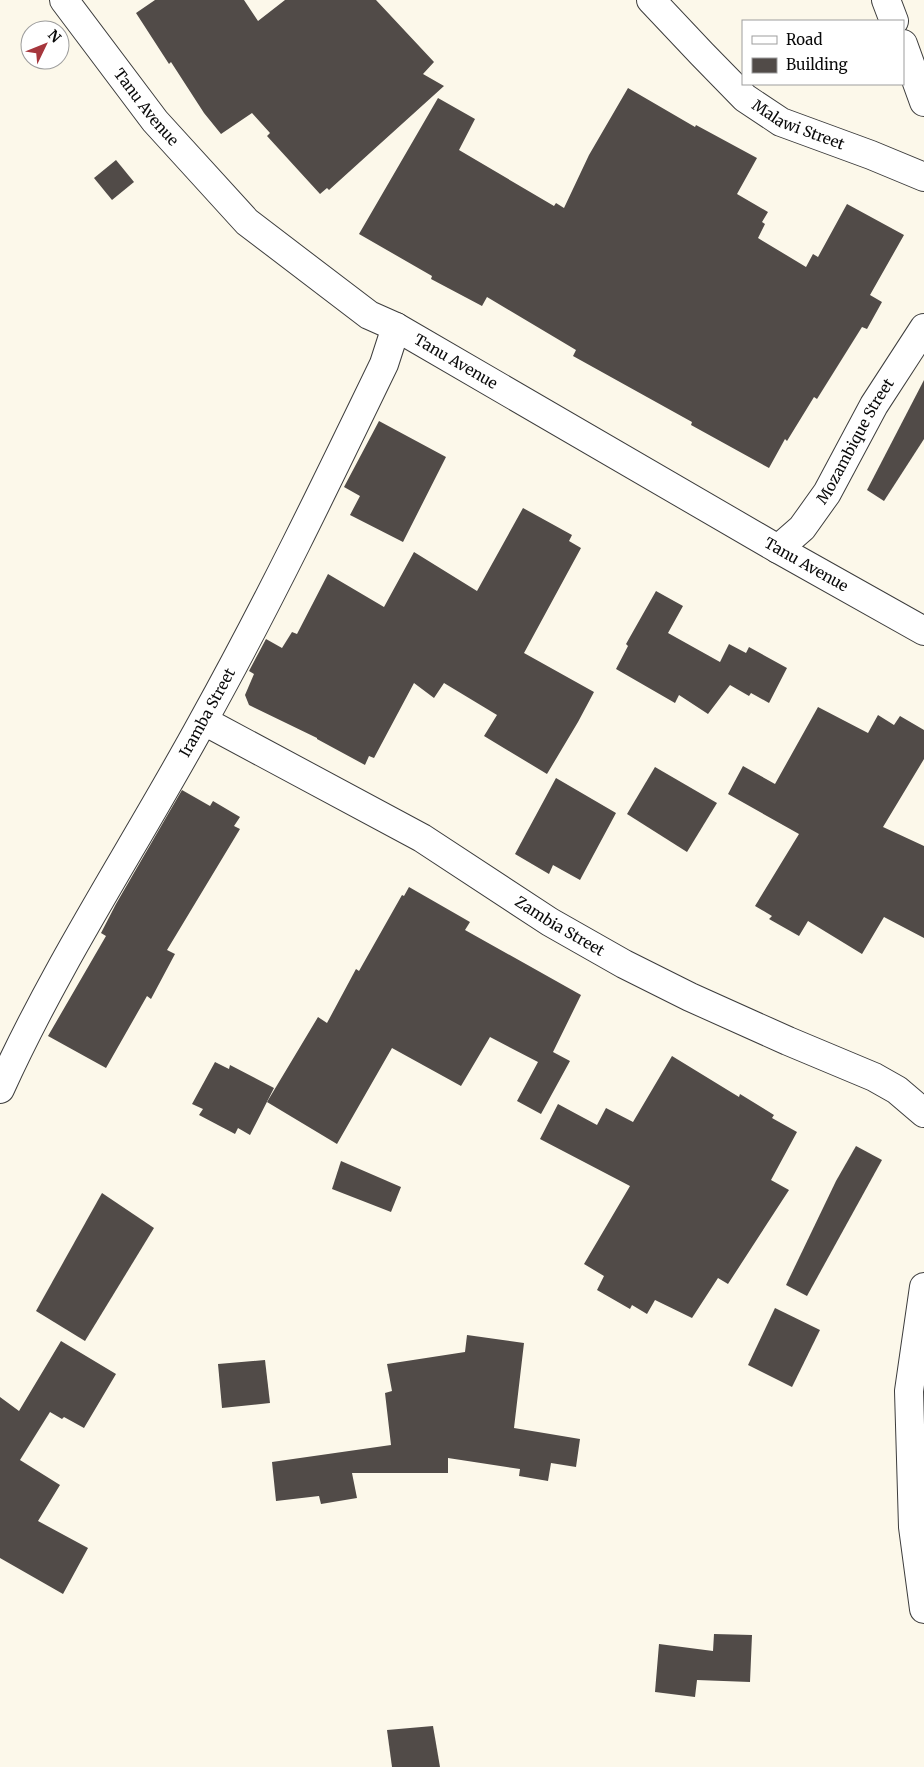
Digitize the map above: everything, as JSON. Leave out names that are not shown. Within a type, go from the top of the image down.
[{"type":"street","name":"Tanu Avenue","points":[[64,0],[155,121],[247,222],[369,315],[396,327],[778,549],[924,631]]},
{"type":"street","name":"Malawi Street","points":[[651,0],[745,98],[781,122],[872,155],[924,177]]},
{"type":"street","points":[[886,0],[894,20]]},
{"type":"street","points":[[904,47],[924,102]]},
{"type":"street","name":"Iramba Street","points":[[0,1089],[49,990],[204,721],[285,568],[384,364],[396,327]]},
{"type":"street","name":"Mozambique Street","points":[[778,549],[802,528],[827,493],[874,405],[924,328]]},
{"type":"street","name":"Zambia Street","points":[[204,721],[422,838],[550,922],[624,964],[779,1037],[859,1072],[874,1076],[897,1090],[924,1113]]},
{"type":"street","points":[[924,1287],[909,1391],[912,1527],[924,1609]]},
{"type":"building","points":[[155,0],[244,0],[258,21],[285,0],[376,0],[434,62],[423,74],[444,86],[329,190],[327,188],[320,194],[267,136],[270,133],[252,113],[221,134],[204,113],[171,62],[169,64],[136,13]]},
{"type":"building","points":[[628,88],[695,127],[696,125],[757,158],[737,194],[768,212],[762,222],[765,224],[758,238],[806,267],[813,254],[818,257],[847,204],[904,235],[870,295],[882,302],[867,329],[862,327],[817,399],[814,397],[787,441],[785,439],[769,468],[691,425],[692,422],[573,356],[576,350],[487,297],[482,306],[431,279],[432,276],[359,234],[438,98],[475,119],[459,150],[554,206],[556,203],[564,208],[589,155]]},
{"type":"building","points":[[116,160],[134,182],[112,200],[94,178]]},
{"type":"building","points":[[924,380],[924,439],[884,501],[867,490]]},
{"type":"building","points":[[379,421],[446,457],[403,542],[350,515],[360,496],[344,487]]},
{"type":"building","points":[[523,508],[572,535],[569,541],[581,548],[524,653],[594,692],[547,774],[484,736],[497,715],[444,683],[434,698],[414,683],[374,758],[369,756],[365,765],[317,738],[249,705],[245,695],[254,674],[249,671],[266,639],[282,648],[292,632],[297,634],[328,574],[384,607],[414,552],[477,591]]},
{"type":"building","points":[[656,591],[683,606],[668,633],[720,662],[729,644],[746,653],[749,647],[787,668],[769,703],[751,693],[749,696],[730,685],[708,714],[679,695],[675,703],[616,669],[628,646],[626,644]]},
{"type":"building","points":[[818,707],[868,733],[878,715],[894,725],[900,716],[924,730],[924,759],[883,827],[924,846],[924,938],[884,917],[862,954],[808,921],[799,936],[769,919],[772,916],[755,906],[799,834],[728,794],[743,766],[775,784]]},
{"type":"building","points":[[655,767],[717,803],[687,852],[627,814]]},
{"type":"building","points":[[556,778],[616,813],[580,880],[553,865],[549,874],[515,854]]},
{"type":"building","points":[[182,790],[210,806],[213,801],[240,817],[234,826],[240,829],[167,950],[175,954],[151,999],[147,996],[106,1068],[48,1036],[106,936],[101,933],[116,904]]},
{"type":"building","points":[[409,887],[470,922],[465,930],[581,995],[553,1052],[570,1061],[541,1114],[517,1101],[538,1062],[490,1037],[461,1086],[392,1048],[337,1144],[267,1102],[318,1017],[327,1023],[356,969],[359,971],[402,895],[404,896]]},
{"type":"building","points":[[672,1056],[739,1097],[740,1094],[774,1115],[772,1118],[797,1132],[771,1180],[789,1190],[728,1284],[718,1278],[692,1318],[655,1300],[647,1314],[632,1305],[630,1309],[597,1290],[604,1276],[584,1264],[630,1186],[540,1139],[558,1104],[597,1125],[606,1108],[633,1122]]},
{"type":"building","points":[[215,1062],[229,1069],[230,1065],[274,1088],[250,1135],[238,1128],[235,1134],[199,1115],[203,1109],[192,1104]]},
{"type":"building","points":[[856,1146],[882,1160],[807,1296],[786,1285],[836,1181]]},
{"type":"building","points":[[341,1161],[401,1187],[391,1212],[332,1189]]},
{"type":"building","points":[[102,1193],[154,1228],[85,1341],[36,1311]]},
{"type":"building","points":[[775,1308],[820,1330],[792,1387],[748,1365]]},
{"type":"building","points":[[467,1335],[524,1343],[514,1428],[580,1439],[576,1467],[551,1463],[548,1481],[519,1476],[520,1469],[448,1458],[448,1473],[352,1473],[357,1498],[321,1504],[319,1496],[276,1501],[272,1462],[391,1445],[385,1393],[392,1391],[387,1364],[465,1352]]},
{"type":"building","points":[[61,1341],[116,1374],[84,1428],[50,1412],[20,1460],[60,1485],[38,1521],[88,1548],[63,1594],[0,1558],[0,1397],[19,1411]]},
{"type":"building","points":[[265,1360],[270,1403],[222,1408],[218,1364]]},
{"type":"building","points":[[714,1634],[752,1635],[750,1682],[697,1680],[695,1697],[655,1692],[659,1644],[713,1651]]},
{"type":"building","points":[[433,1726],[440,1767],[392,1767],[387,1730]]}]
